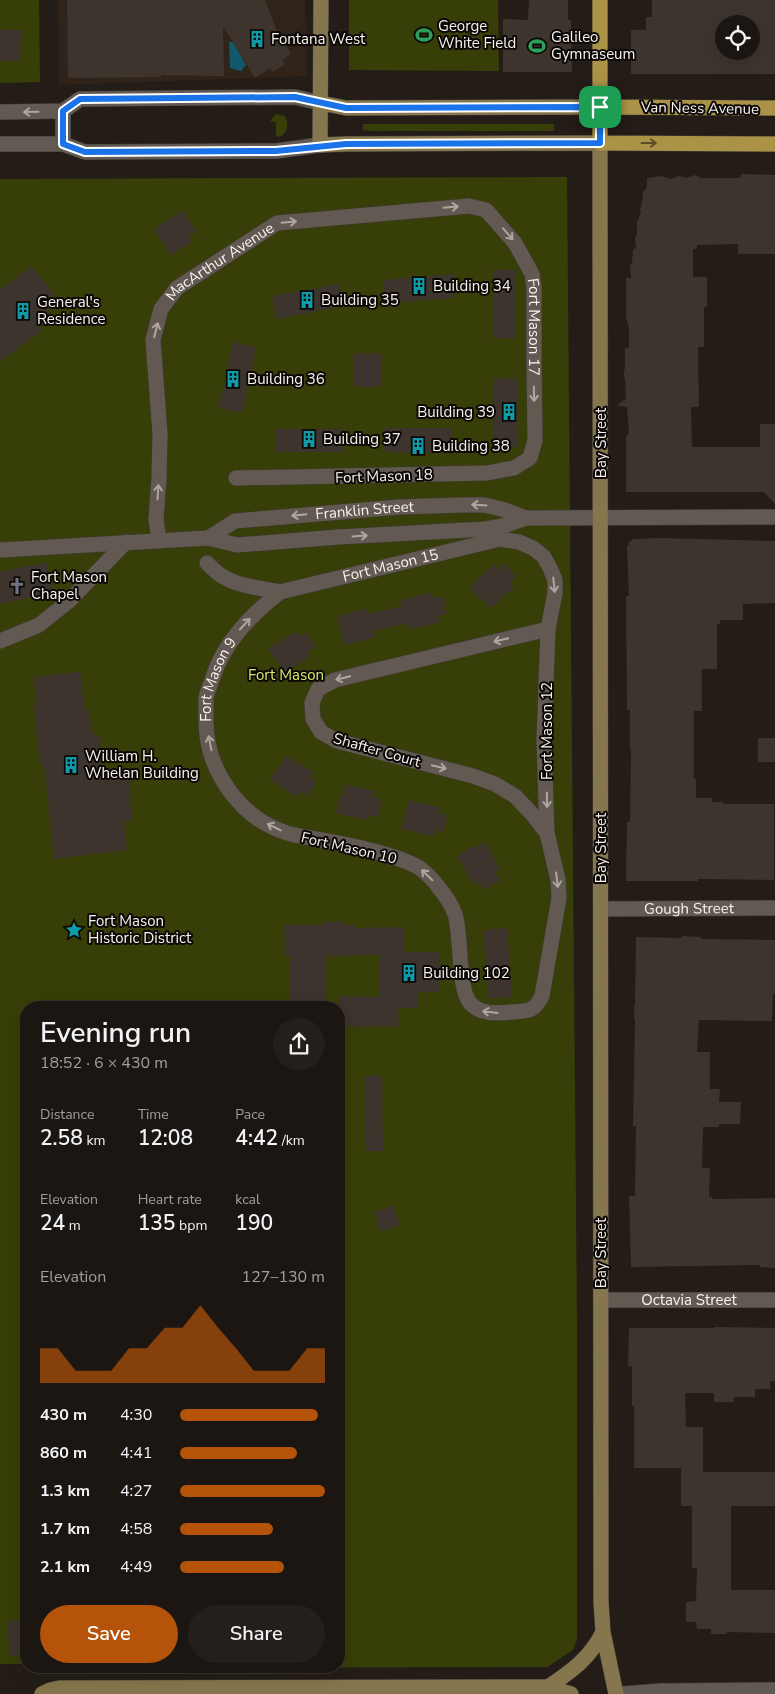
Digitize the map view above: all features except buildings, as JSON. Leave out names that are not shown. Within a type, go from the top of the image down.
[{"type":"main road","points":[[321,0],[320,145],[775,144]]},
{"type":"main road","name":"Bay Street","points":[[600,0],[601,1602],[602,1632],[616,1694]]},
{"type":"main road","name":"Van Ness Avenue","points":[[321,103],[346,108],[775,108]]},
{"type":"main road","points":[[548,1687],[587,1657],[595,1647],[602,1632]]},
{"type":"main road","points":[[42,1694],[59,1688],[324,1691],[548,1687],[571,1694]]},
{"type":"street","name":"Van Ness Avenue","points":[[0,112],[63,111],[80,99],[295,97],[321,103]]},
{"type":"street","points":[[63,111],[63,144]]},
{"type":"street","points":[[0,144],[63,144],[85,152],[276,151],[320,145]]},
{"type":"street","name":"MacArthur Avenue","points":[[160,541],[156,519],[160,434],[153,340],[161,309],[177,288],[277,223],[470,206],[486,210]]},
{"type":"street","name":"Fort Mason 17","points":[[486,210],[516,243],[532,274],[534,288],[536,440],[530,458]]},
{"type":"street","name":"Fort Mason 18","points":[[236,478],[487,473],[514,468],[530,458]]},
{"type":"street","name":"Franklin Street","points":[[208,538],[235,521],[399,507],[484,505],[502,509],[526,518]]},
{"type":"street","name":"Franklin Street","points":[[0,550],[208,538],[237,546],[387,534],[478,530],[503,526],[526,518],[775,517]]},
{"type":"street","name":"Fort Mason 15","points":[[280,592],[500,539]]},
{"type":"street","name":"Fort Mason 12","points":[[500,539],[519,542],[533,548],[544,557],[555,580],[555,593],[548,629],[544,740],[547,833]]},
{"type":"street","points":[[0,641],[39,625],[69,601],[126,542]]},
{"type":"street","points":[[208,563],[225,578],[258,588],[280,592]]},
{"type":"street","name":"Fort Mason 9","points":[[226,786],[210,746],[206,727],[206,696],[215,669],[224,651],[248,621],[280,592]]},
{"type":"street","name":"Shafter Court","points":[[547,833],[515,796],[495,784],[473,776],[337,742],[321,732],[313,719],[312,703],[318,689],[335,680],[548,629]]},
{"type":"street","name":"Fort Mason 10","points":[[226,786],[245,808],[269,825],[286,833],[397,858],[421,870],[439,888],[455,913],[460,942],[463,988],[466,997],[476,1008],[491,1014],[527,1011],[537,1006],[542,996],[559,898],[558,880],[547,833]]},
{"type":"street","name":"Gough Street","points":[[601,909],[775,908]]},
{"type":"street","name":"Octavia Street","points":[[601,1300],[775,1300]]},
{"type":"street","points":[[621,1694],[661,1691],[775,1690]]},
{"type":"shaded area","points":[[58,0],[305,0],[307,76],[59,85]]},
{"type":"green space","points":[[0,0],[39,0],[40,82],[0,83]]},
{"type":"green space","name":"George White Field","points":[[349,0],[498,0],[499,71],[349,70]]},
{"type":"green space","points":[[276,114],[285,116],[287,123],[286,131],[279,137],[276,136],[276,122],[270,121]]},
{"type":"green space","points":[[363,124],[554,124],[554,131],[373,131],[363,130]]},
{"type":"green space","name":"Fort Mason","points":[[567,177],[577,1323],[577,1639],[573,1650],[547,1667],[345,1667],[345,1001],[20,1001],[20,1664],[0,1664],[0,179]]},
{"type":"water","points":[[229,42],[233,42],[246,65],[241,71],[230,68]]},
{"type":"place","name":"George White Field","points":[[424,35]]},
{"type":"place","name":"Fontana West","points":[[257,39]]},
{"type":"place","name":"Galileo Gymnaseum","points":[[537,46]]},
{"type":"place","name":"Building 34","points":[[419,286]]},
{"type":"place","name":"Building 35","points":[[307,300]]},
{"type":"place","name":"General's Residence","points":[[23,311]]},
{"type":"place","name":"Building 36","points":[[233,379]]},
{"type":"place","name":"Building 39","points":[[509,412]]},
{"type":"place","name":"Building 37","points":[[309,439]]},
{"type":"place","name":"Building 38","points":[[418,446]]},
{"type":"place","name":"Fort Mason Chapel","points":[[17,586]]},
{"type":"place","name":"William H. Whelan Building","points":[[71,765]]},
{"type":"place","name":"Fort Mason Historic District","points":[[74,930]]},
{"type":"place","name":"Building 102","points":[[409,973]]},
{"type":"route","points":[[295,97],[346,108],[600,107],[600,143],[346,144],[320,145],[276,151],[85,152],[63,144],[63,111],[80,99],[295,97]]}]
